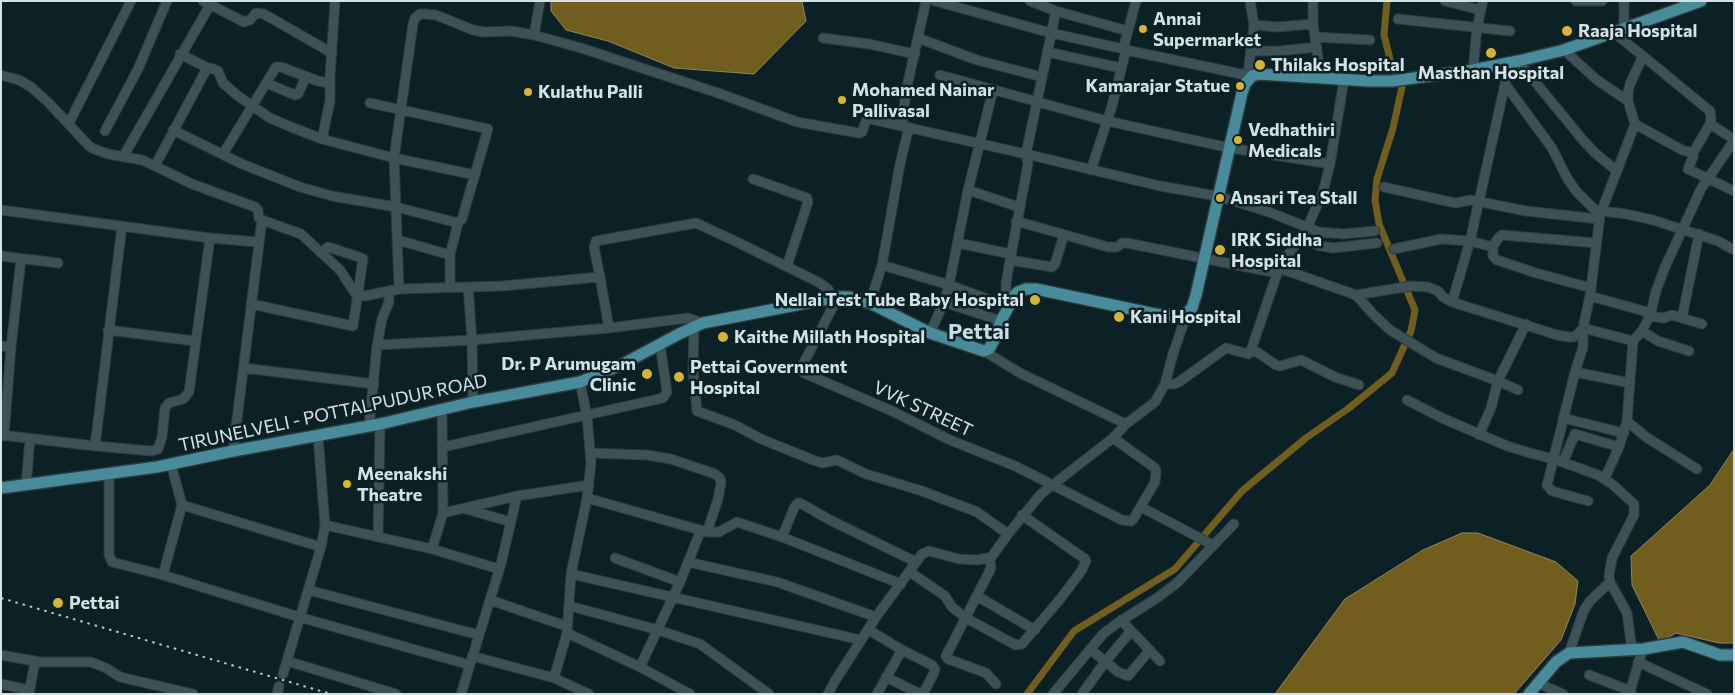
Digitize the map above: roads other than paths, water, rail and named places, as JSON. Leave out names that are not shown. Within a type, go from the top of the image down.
[{"type":"main road","points":[[984,351],[989,349],[1001,321],[1018,292],[1036,289],[1155,314],[1175,316],[1187,313],[1192,308],[1242,93],[1251,77],[1259,74],[1344,80],[1398,80],[1472,70],[1564,50],[1701,1]]},
{"type":"main road","name":"TIRUNELVELI - POTTALPUDUR ROAD","points":[[1,488],[171,464],[374,425],[473,402],[580,382],[621,365],[699,325],[835,297],[849,297],[870,303],[930,333],[984,351]]},
{"type":"main road","points":[[1529,694],[1556,662],[1569,653],[1638,650],[1683,642],[1720,655],[1734,655]]},
{"type":"street","points":[[69,123],[131,1]]},
{"type":"street","points":[[105,131],[138,69],[167,1]]},
{"type":"street","points":[[322,139],[330,101],[329,83],[335,1]]},
{"type":"street","points":[[534,35],[540,1]]},
{"type":"street","points":[[870,303],[882,265],[906,126],[906,91],[926,1]]},
{"type":"street","points":[[935,1],[1052,33],[1251,77]]},
{"type":"street","points":[[1030,1],[1128,30]]},
{"type":"street","points":[[1090,170],[1107,121],[1136,1]]},
{"type":"street","points":[[1250,1],[1254,25],[1249,68],[1251,77]]},
{"type":"street","points":[[1313,1],[1313,24],[1316,37],[1319,78]]},
{"type":"street","points":[[1445,1],[1482,5],[1477,27],[1472,70]]},
{"type":"street","points":[[1576,1],[1602,1]]},
{"type":"street","points":[[1624,1],[1618,30],[1643,56],[1710,112],[1710,124],[1693,154],[1694,157],[1688,169],[1734,191]]},
{"type":"street","points":[[123,157],[206,3],[244,22],[250,20],[256,13],[264,14],[332,53]]},
{"type":"street","points":[[882,265],[1010,304],[1006,286],[1010,257],[1028,164],[1026,154],[1052,33],[1055,7]]},
{"type":"street","points":[[378,537],[374,425],[374,384],[377,345],[382,319],[394,290],[398,240],[394,158],[413,24],[415,18],[420,14],[436,15],[472,30],[484,32],[511,31],[534,35],[581,48],[791,119],[819,126],[859,133],[862,132],[866,121],[870,119],[1160,186],[1218,196],[1269,212],[1319,232],[1334,234],[1375,232]]},
{"type":"street","points":[[1398,19],[1510,31]]},
{"type":"street","points":[[1254,25],[1277,27],[1313,24]]},
{"type":"street","points":[[1316,37],[1370,40]]},
{"type":"street","points":[[823,38],[915,54]]},
{"type":"street","points":[[918,38],[977,60],[1042,77]]},
{"type":"street","points":[[1251,51],[1279,52],[1317,47]]},
{"type":"street","points":[[1564,50],[1597,80],[1628,101]]},
{"type":"street","points":[[1048,52],[1121,68]]},
{"type":"street","points":[[180,54],[218,71],[223,83],[270,118],[322,139],[394,158],[476,175]]},
{"type":"street","points":[[1588,501],[1549,489],[1547,482],[1583,347],[1583,328],[1590,292],[1600,215],[1635,124],[1628,101],[1630,84],[1643,56]]},
{"type":"street","points":[[1452,302],[1470,241],[1505,84],[1513,62],[1595,153],[1617,171]]},
{"type":"street","points":[[222,154],[276,67],[329,83]]},
{"type":"street","points":[[155,166],[208,68]]},
{"type":"street","points":[[1,75],[19,80],[31,87],[94,149],[108,154],[142,160],[192,184],[255,207],[258,210],[259,218],[262,220],[301,234],[340,270],[352,290],[358,296],[374,295],[394,290],[502,286],[600,277]]},
{"type":"street","points":[[940,76],[1107,121],[1230,148],[1330,164]]},
{"type":"street","points":[[266,83],[294,95],[298,94],[306,77]]},
{"type":"street","points":[[1165,384],[1179,382],[1226,348],[1248,354],[1251,350],[1278,271],[1307,228],[1318,204],[1330,164],[1344,80]]},
{"type":"street","points":[[1505,84],[1552,148],[1567,178],[1600,215]]},
{"type":"street","points":[[930,333],[944,302],[949,285],[968,190],[993,90]]},
{"type":"street","points":[[370,103],[488,129],[476,175],[462,219],[458,223],[450,255],[450,287]]},
{"type":"street","points":[[1635,124],[1682,150],[1693,154]]},
{"type":"street","points":[[1604,478],[1627,421],[1633,341],[1642,331],[1650,315],[1665,267],[1701,189],[1733,142],[1732,138],[1710,124]]},
{"type":"street","points":[[173,130],[242,164],[300,187],[355,202],[396,207],[458,223]]},
{"type":"street","points":[[753,179],[807,198],[807,209],[787,266]]},
{"type":"street","points":[[1384,187],[1455,203],[1466,200],[1526,211],[1641,217],[1718,240],[1732,249]]},
{"type":"street","points":[[968,190],[1019,206]]},
{"type":"street","points":[[1,210],[210,238],[258,242]]},
{"type":"street","points":[[233,451],[262,220]]},
{"type":"street","points":[[1016,221],[1108,247],[1117,247],[1127,242],[1278,271],[1356,294],[1410,286],[1432,288],[1452,302],[1569,337],[1577,335],[1583,328]]},
{"type":"street","points":[[608,328],[594,247],[596,241],[691,223],[701,225],[787,266],[824,286],[835,297]]},
{"type":"street","points":[[96,446],[108,330],[122,226]]},
{"type":"street","points":[[1682,318],[1699,234]]},
{"type":"street","points":[[958,243],[1052,267],[1055,264],[1064,235]]},
{"type":"street","points":[[1596,243],[1502,235],[1493,247],[1493,256],[1496,260],[1650,315],[1664,318],[1672,315],[1702,324]]},
{"type":"street","points":[[21,258],[3,435],[148,451],[158,449],[162,437],[165,408],[169,403],[183,399],[188,392],[210,238]]},
{"type":"street","points":[[1300,238],[1321,246],[1333,248],[1377,243]]},
{"type":"street","points":[[398,240],[450,255]]},
{"type":"street","points":[[1394,249],[1433,240],[1470,241],[1493,247]]},
{"type":"street","points":[[251,304],[353,326],[363,259],[359,256],[328,247],[321,253]]},
{"type":"street","points":[[1,256],[58,264]]},
{"type":"street","points":[[468,287],[472,340],[473,402]]},
{"type":"street","points":[[1356,294],[1379,320],[1400,336],[1413,342],[1436,358],[1518,390]]},
{"type":"street","name":"VVK STREET","points":[[835,297],[802,366],[804,373],[892,411],[950,440],[1015,466],[1126,521],[1131,521],[1141,507]]},
{"type":"street","points":[[944,302],[1001,321]]},
{"type":"street","points":[[947,658],[948,652],[991,568],[990,559],[1022,515],[1052,484],[1113,438],[1126,424],[1155,402],[1165,384],[1187,313]]},
{"type":"street","points":[[377,345],[472,340],[608,328],[688,318],[699,325],[693,370],[697,411],[735,425],[761,439],[813,460],[822,463],[837,460],[866,474],[922,491],[977,512],[1008,534]]},
{"type":"street","points":[[1479,435],[1491,408],[1498,381],[1526,324]]},
{"type":"street","points":[[1583,328],[1633,341]]},
{"type":"street","points":[[108,330],[195,341]]},
{"type":"street","points":[[1642,331],[1658,341],[1689,351]]},
{"type":"street","points":[[443,447],[659,399],[666,395],[667,387],[660,344]]},
{"type":"street","points":[[1,346],[11,347]]},
{"type":"street","points":[[1251,350],[1276,365],[1280,366],[1301,360],[1335,377],[1359,385]]},
{"type":"street","points":[[984,351],[1020,373],[1126,424]]},
{"type":"street","points":[[244,368],[374,384]]},
{"type":"street","points":[[1575,372],[1630,383]]},
{"type":"street","points":[[554,678],[566,630],[570,606],[571,574],[587,498],[591,463],[587,416],[580,382]]},
{"type":"street","points":[[1407,400],[1479,435],[1530,454],[1554,459],[1598,474],[1632,502],[1635,507],[1634,515],[1610,564],[1608,576],[1627,613],[1638,650],[1638,662],[1630,691]]},
{"type":"street","points":[[432,549],[443,513],[442,410]]},
{"type":"street","points":[[1563,418],[1624,432]]},
{"type":"street","points":[[1627,421],[1646,437],[1697,469]]},
{"type":"street","points":[[1564,462],[1575,434],[1618,447]]},
{"type":"street","points":[[283,674],[325,525],[318,436]]},
{"type":"street","points":[[1113,438],[1156,471],[1155,482],[1141,507],[1209,542]]},
{"type":"street","points":[[26,485],[30,439]]},
{"type":"street","points":[[590,453],[672,459],[715,474],[720,478],[718,499],[640,667]]},
{"type":"street","points":[[163,575],[182,506],[171,464]]},
{"type":"street","points":[[109,474],[110,559],[116,563],[163,575],[299,617],[471,660],[554,678],[589,694]]},
{"type":"street","points":[[443,513],[517,496],[589,485]]},
{"type":"street","points":[[461,694],[499,569],[517,496]]},
{"type":"street","points":[[587,498],[704,531],[719,532],[737,522],[782,537],[902,584]]},
{"type":"street","points":[[782,537],[794,508],[800,503],[916,562]]},
{"type":"street","points":[[182,506],[320,547]]},
{"type":"street","points":[[466,509],[511,522]]},
{"type":"street","points":[[910,572],[946,596],[952,606],[966,618],[1016,645],[1022,644],[1061,598],[1082,570],[1086,559],[1022,515]]},
{"type":"street","points":[[1053,694],[1103,634],[1121,620],[1157,598],[1177,582],[1209,542],[1234,524]]},
{"type":"street","points":[[325,525],[432,549],[499,569]]},
{"type":"street","points":[[828,694],[876,617],[924,553],[929,551],[959,559],[990,559]]},
{"type":"street","points":[[614,558],[680,582]]},
{"type":"street","points":[[688,562],[777,582],[876,617]]},
{"type":"street","points":[[571,574],[861,640]]},
{"type":"street","points":[[1569,653],[1584,610],[1610,582]]},
{"type":"street","points":[[308,590],[479,635]]},
{"type":"street","points":[[977,596],[1035,630]]},
{"type":"street","points":[[490,600],[566,630],[690,694]]},
{"type":"street","points":[[570,606],[658,630],[700,644],[769,694]]},
{"type":"street","points":[[1121,620],[1160,661]]},
{"type":"street","points":[[869,630],[902,650],[934,666]]},
{"type":"street","points":[[1087,692],[1105,662],[1132,631]]},
{"type":"street","points":[[1090,649],[1121,674],[1128,676],[1150,650]]},
{"type":"street","points":[[877,694],[902,650]]},
{"type":"street","points":[[1,655],[46,663],[91,662],[106,668],[120,677],[193,694]]},
{"type":"street","points":[[923,694],[934,673],[934,666],[940,657],[986,673],[996,684]]},
{"type":"street","points":[[1,684],[29,692],[35,661]]},
{"type":"street","points":[[287,661],[396,694]]},
{"type":"street","points":[[1638,662],[1707,694]]},
{"type":"street","points":[[1590,675],[1640,694]]},
{"type":"street","points":[[886,677],[920,694]]},
{"type":"street","points":[[1538,684],[1563,694]]},
{"type":"waterway","points":[[1027,694],[1074,631],[1175,569],[1242,491],[1306,438],[1349,408],[1392,373],[1411,331],[1415,310],[1379,224],[1375,200],[1377,179],[1393,128],[1402,87],[1392,67],[1384,35],[1387,1]]},
{"type":"railway","points":[[1,598],[331,694]]},
{"type":"place","name":"Annai Supermarket","points":[[1143,29]]},
{"type":"place","name":"Raaja Hospital","points":[[1567,31]]},
{"type":"place","name":"Masthan Hospital","points":[[1491,53]]},
{"type":"place","name":"Thilaks Hospital","points":[[1260,65]]},
{"type":"place","name":"Kamarajar Statue","points":[[1240,86]]},
{"type":"place","name":"Kulathu Palli","points":[[528,92]]},
{"type":"place","name":"Mohamed Nainar Pallivasal","points":[[842,100]]},
{"type":"place","name":"Vedhathiri Medicals","points":[[1238,140]]},
{"type":"place","name":"Ansari Tea Stall","points":[[1220,198]]},
{"type":"place","name":"IRK Siddha Hospital","points":[[1220,250]]},
{"type":"place","name":"Nellai Test Tube Baby Hospital","points":[[1035,300]]},
{"type":"place","name":"Kani Hospital","points":[[1119,317]]},
{"type":"place","name":"Kaithe Millath Hospital","points":[[723,337]]},
{"type":"place","name":"Dr. P Arumugam Clinic","points":[[647,374]]},
{"type":"place","name":"Pettai Government Hospital","points":[[679,377]]},
{"type":"place","name":"Meenakshi Theatre","points":[[347,484]]},
{"type":"place","name":"Pettai","points":[[58,603]]},
{"type":"district","name":"Pettai","points":[[979,332]]}]
